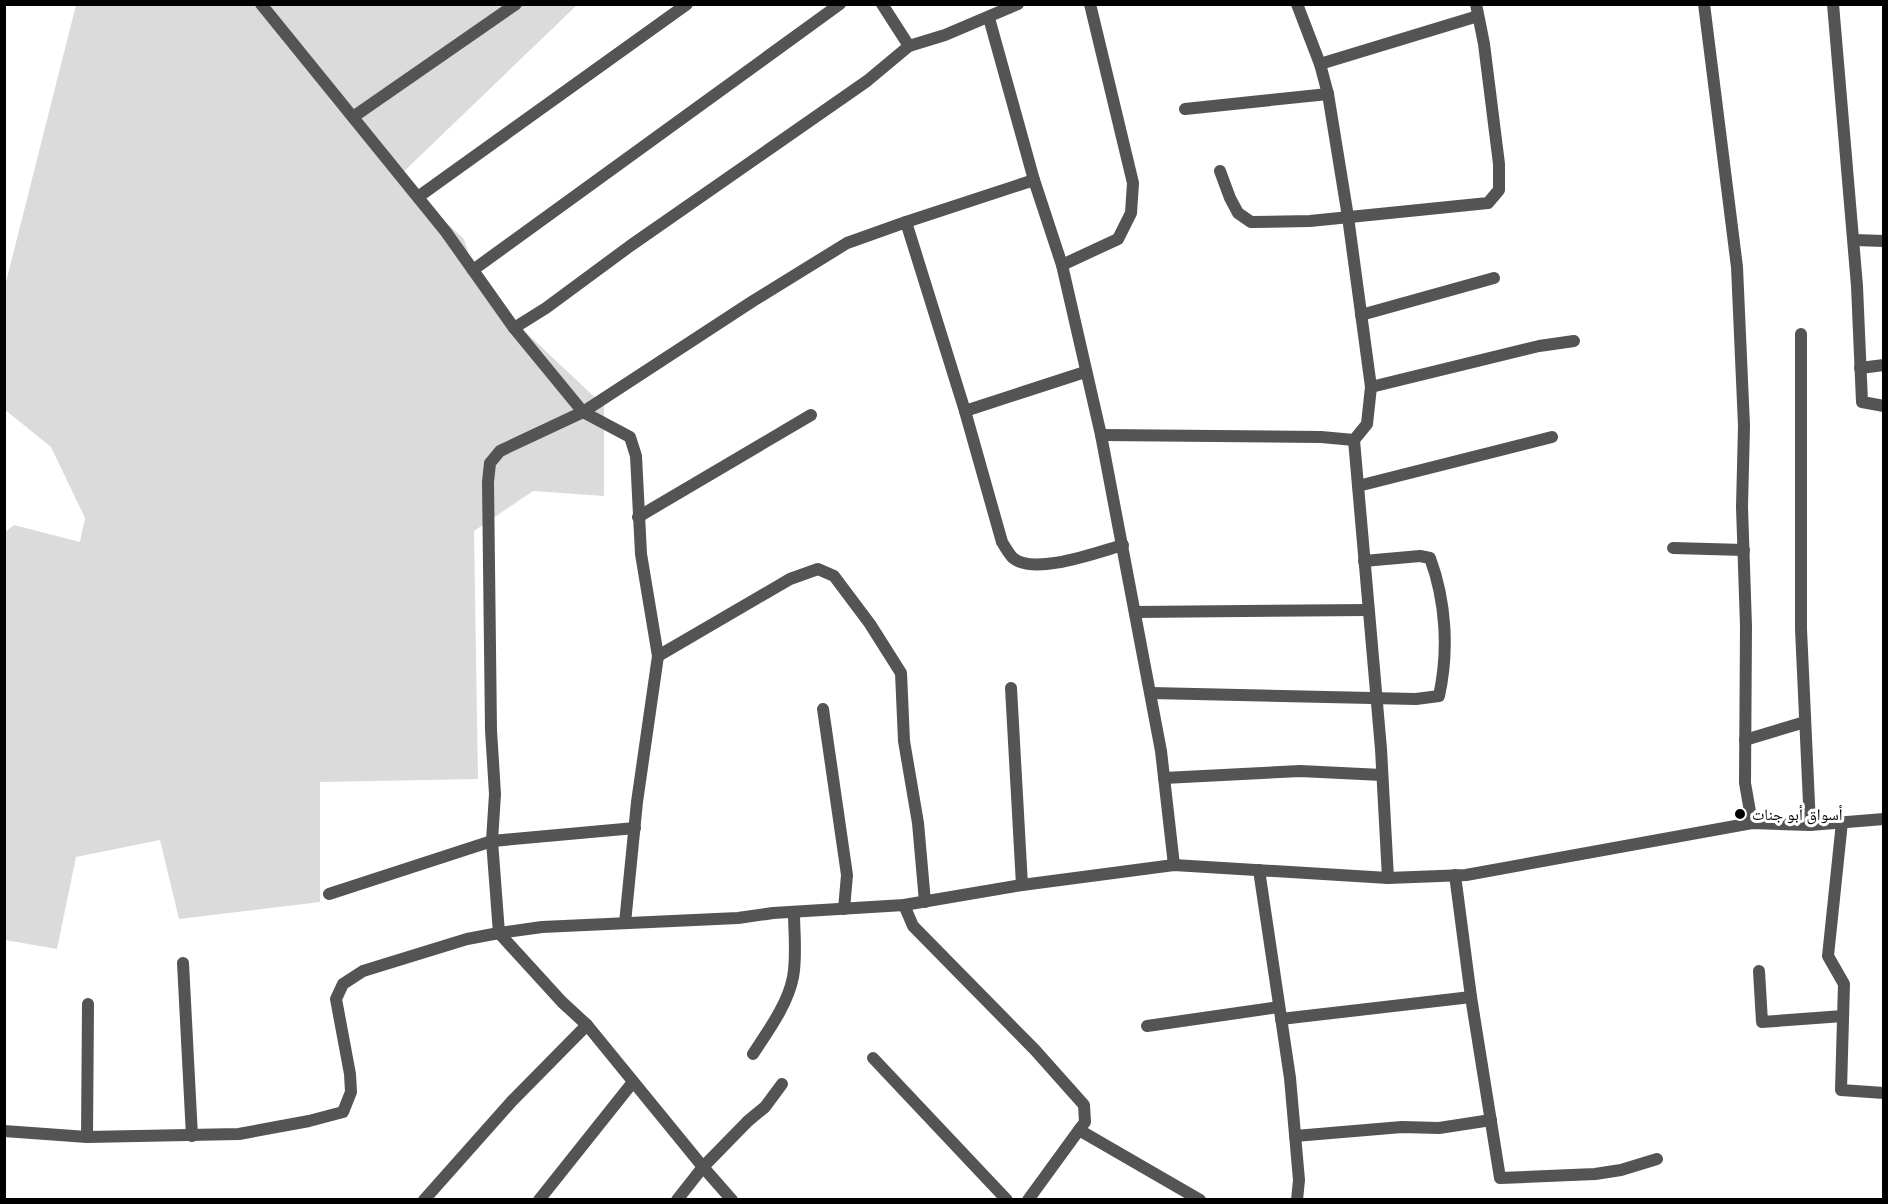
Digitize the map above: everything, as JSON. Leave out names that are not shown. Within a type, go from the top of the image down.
[{"type":"street","points":[[261,4],[418,197],[514,328],[583,412],[630,437],[636,456],[642,554],[658,656],[625,922]]},
{"type":"street","points":[[353,117],[516,4]]},
{"type":"street","points":[[418,197],[687,4]]},
{"type":"street","points":[[473,270],[840,4]]},
{"type":"street","points":[[882,4],[909,46]]},
{"type":"street","points":[[514,328],[546,308],[752,160],[804,126],[867,81],[909,46],[945,36],[1018,4]]},
{"type":"street","points":[[1062,265],[1118,239],[1131,213],[1133,183],[1090,4]]},
{"type":"street","points":[[1297,4],[1320,64],[1328,94],[1348,217],[1371,387],[1367,424],[1354,440],[1376,697],[1388,878]]},
{"type":"street","points":[[1704,4],[1737,267],[1744,426],[1745,783],[1752,823]]},
{"type":"street","points":[[1833,4],[1854,240],[1862,402],[1884,406]]},
{"type":"street","points":[[1220,171],[1238,213],[1251,222],[1348,217],[1488,203],[1499,190],[1499,164],[1484,44],[1477,10],[1320,64]]},
{"type":"street","points":[[989,18],[1034,180],[1062,265],[1101,435],[1150,693],[1164,778],[1174,865]]},
{"type":"street","points":[[1185,109],[1328,94]]},
{"type":"street","points":[[732,1200],[587,1025],[562,1002],[499,933],[492,841],[495,794],[491,730],[488,482],[490,463],[500,451],[583,412],[753,301],[847,243],[1034,180]]},
{"type":"street","points":[[906,222],[965,411],[1002,542],[1013,558],[1031,565],[1070,560],[1123,545]]},
{"type":"street","points":[[1854,240],[1884,241]]},
{"type":"street","points":[[1361,315],[1494,278]]},
{"type":"street","points":[[1801,334],[1801,629],[1810,825]]},
{"type":"street","points":[[1371,387],[1539,346],[1574,341]]},
{"type":"street","points":[[1860,368],[1884,365]]},
{"type":"street","points":[[965,411],[1085,372]]},
{"type":"street","points":[[638,517],[811,415]]},
{"type":"street","points":[[1101,435],[1321,437],[1354,440]]},
{"type":"street","points":[[1358,486],[1552,437]]},
{"type":"street","points":[[1673,548],[1744,550]]},
{"type":"street","points":[[1150,693],[1416,699],[1439,696],[1445,669],[1445,646],[1438,581],[1430,558],[1420,555],[1364,561]]},
{"type":"street","points":[[658,656],[790,579],[818,569],[834,576],[870,624],[901,673],[904,741],[918,823],[925,902]]},
{"type":"street","points":[[1135,612],[1368,610]]},
{"type":"street","points":[[1011,688],[1022,885]]},
{"type":"street","points":[[823,709],[847,875],[844,909]]},
{"type":"street","points":[[1745,740],[1805,722]]},
{"type":"street","points":[[1164,778],[1299,771],[1382,775]]},
{"type":"street","points":[[4,1131],[87,1137],[239,1134],[343,1112],[351,1092],[350,1074],[336,999],[343,984],[363,971],[466,939],[499,933],[542,927],[738,918],[904,905],[1022,885],[1105,876],[1174,865],[1388,878],[1455,875],[1752,823],[1810,825],[1884,819]]},
{"type":"street","points":[[1842,822],[1828,956],[1844,984],[1841,1090],[1884,1094]]},
{"type":"street","points":[[329,894],[492,841],[635,828]]},
{"type":"street","points":[[1259,870],[1290,1078],[1299,1180],[1297,1200]]},
{"type":"street","points":[[1455,875],[1471,997],[1500,1178],[1596,1174],[1621,1170],[1657,1159]]},
{"type":"street","points":[[904,905],[913,926],[1035,1050],[1084,1105],[1085,1122],[1028,1200]]},
{"type":"street","points":[[753,1054],[789,992],[795,952],[794,912]]},
{"type":"street","points":[[183,963],[192,1136]]},
{"type":"street","points":[[1759,971],[1762,1022],[1843,1016]]},
{"type":"street","points":[[1147,1026],[1471,997]]},
{"type":"street","points":[[87,1137],[88,1004]]},
{"type":"street","points":[[424,1200],[512,1101],[587,1025]]},
{"type":"street","points":[[873,1058],[1007,1200]]},
{"type":"street","points":[[539,1200],[633,1082]]},
{"type":"street","points":[[677,1200],[703,1167],[765,1107],[782,1083]]},
{"type":"street","points":[[1295,1136],[1402,1127],[1439,1128],[1491,1120]]},
{"type":"street","points":[[1079,1130],[1200,1200]]},
{"type":"shaded area","points":[[76,5],[577,5],[397,178],[464,239],[479,288],[604,406],[604,496],[533,491],[474,531],[478,779],[320,782],[320,902],[179,919],[160,840],[76,857],[57,949],[5,940],[4,533],[14,525],[80,542],[85,518],[51,447],[4,409],[5,286]]},
{"type":"place","name":"أسواق أبو جنات","points":[[1740,814]]}]
